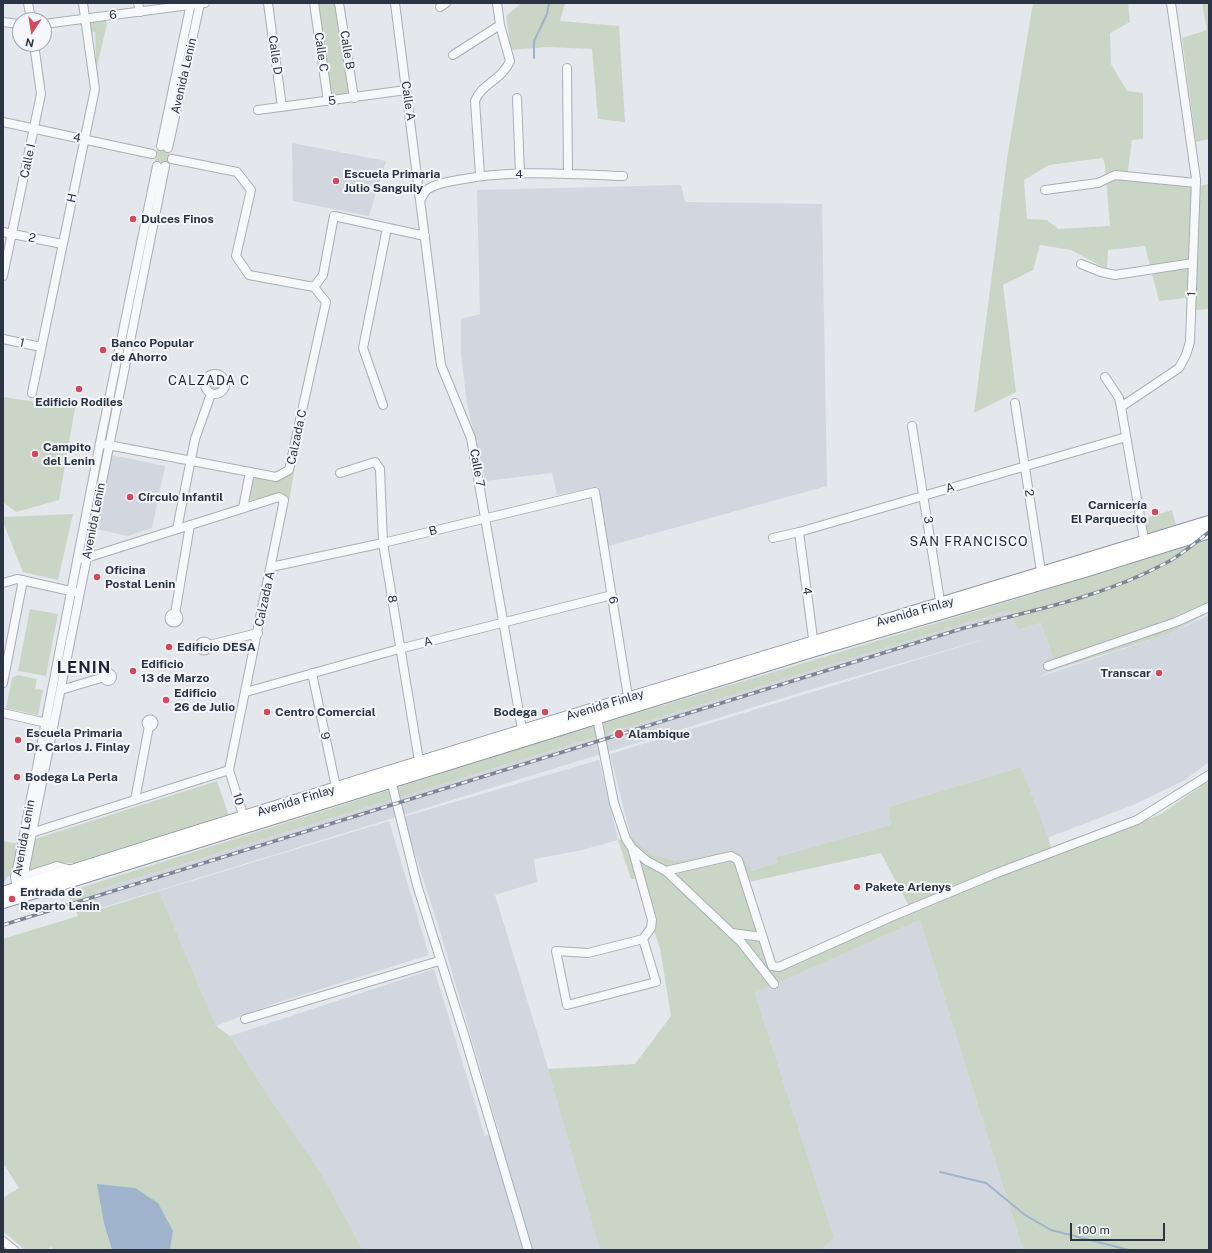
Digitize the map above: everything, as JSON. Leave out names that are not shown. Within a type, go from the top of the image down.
[{"type":"highway","name":"Avenida Finlay","points":[[1146,547],[1209,522]]},
{"type":"highway","name":"Avenida Finlay","points":[[3,902],[22,885],[245,822],[814,646],[1146,547],[1209,532]]},
{"type":"highway","name":"Avenida Finlay","points":[[3,893],[22,885],[245,822]]},
{"type":"street","name":"H","points":[[32,393],[95,89],[83,3]]},
{"type":"street","points":[[138,3],[140,12]]},
{"type":"street","name":"Calle D","points":[[268,3],[282,107]]},
{"type":"street","name":"Calle C","points":[[314,3],[328,101]]},
{"type":"street","name":"Calle B","points":[[339,3],[354,98]]},
{"type":"street","name":"Calle A","points":[[395,3],[421,199]]},
{"type":"street","points":[[480,175],[475,101],[478,93],[506,71],[510,61],[500,25],[497,3]]},
{"type":"street","name":"1","points":[[1122,407],[1180,368],[1190,342],[1196,183],[1172,3]]},
{"type":"street","name":"6","points":[[52,23],[197,4]]},
{"type":"street","name":"Avenida Lenin","points":[[164,147],[197,4]]},
{"type":"street","points":[[453,55],[500,25]]},
{"type":"street","name":"Calle I","points":[[3,276],[41,94],[35,52]]},
{"type":"street","points":[[567,68],[568,174]]},
{"type":"street","name":"5","points":[[258,110],[406,90]]},
{"type":"street","points":[[517,98],[520,174]]},
{"type":"street","name":"4","points":[[3,122],[152,154]]},
{"type":"street","points":[[164,147],[172,153],[172,159],[166,166],[157,166],[152,160],[152,154],[155,148],[164,147]]},
{"type":"street","points":[[172,159],[237,172],[251,190],[236,256],[249,275],[314,287],[323,275],[334,216],[425,236]]},
{"type":"street","name":"Avenida Lenin","points":[[22,885],[32,833],[71,591],[157,166]]},
{"type":"street","name":"Avenida Lenin","points":[[22,885],[23,836],[50,724],[61,690],[166,166]]},
{"type":"street","name":"4","points":[[421,199],[427,190],[437,185],[480,175],[568,174],[623,176]]},
{"type":"street","points":[[1044,190],[1098,183],[1115,175],[1196,183]]},
{"type":"street","name":"Calle 7","points":[[421,199],[441,365],[471,438],[523,735]]},
{"type":"street","points":[[383,405],[363,348],[387,228]]},
{"type":"street","name":"2","points":[[3,232],[62,244]]},
{"type":"street","points":[[1081,264],[1101,272],[1115,275],[1193,263]]},
{"type":"street","name":"Calzada C","points":[[100,443],[276,477],[290,470],[326,302],[314,287]]},
{"type":"street","name":"1","points":[[3,339],[41,347]]},
{"type":"street","points":[[1106,377],[1119,398],[1122,407],[1146,547]]},
{"type":"street","points":[[177,529],[195,439],[211,394]]},
{"type":"street","name":"2","points":[[1015,403],[1042,579]]},
{"type":"street","name":"3","points":[[912,426],[941,609]]},
{"type":"street","name":"A","points":[[773,538],[799,532],[1126,437]]},
{"type":"street","name":"8","points":[[340,473],[375,462],[380,469],[383,543],[399,649],[420,767]]},
{"type":"street","points":[[242,508],[250,472]]},
{"type":"street","name":"6","points":[[594,492],[629,703]]},
{"type":"street","name":"B","points":[[271,567],[383,543],[594,492]]},
{"type":"street","name":"Calzada A","points":[[77,561],[279,496],[284,500],[229,770]]},
{"type":"street","points":[[175,614],[190,525]]},
{"type":"street","name":"4","points":[[799,532],[814,646]]},
{"type":"street","points":[[3,583],[17,579],[80,593]]},
{"type":"street","points":[[3,683],[23,580]]},
{"type":"street","name":"A","points":[[246,692],[399,649],[612,595]]},
{"type":"street","points":[[1048,666],[1176,622],[1209,607]]},
{"type":"street","points":[[209,645],[258,632]]},
{"type":"street","name":"9","points":[[312,673],[337,794]]},
{"type":"street","points":[[61,690],[104,678]]},
{"type":"street","points":[[3,713],[50,724]]},
{"type":"street","points":[[596,713],[614,803],[626,839],[632,848],[647,861],[666,871],[742,942],[774,984]]},
{"type":"street","points":[[135,800],[150,726]]},
{"type":"street","points":[[23,836],[229,770]]},
{"type":"street","name":"10","points":[[229,770],[245,822]]},
{"type":"street","points":[[666,871],[731,856],[738,860],[772,966],[779,967],[891,917],[997,873],[1137,820],[1209,775]]},
{"type":"street","points":[[390,777],[417,885],[466,1041],[528,1250]]},
{"type":"street","points":[[632,848],[652,920],[651,928],[643,939],[588,953],[556,952],[567,1004],[656,982],[643,939]]},
{"type":"street","points":[[732,933],[762,938]]},
{"type":"street","points":[[246,1019],[440,961]]},
{"type":"street","points":[[3,1241],[14,1250]]},
{"type":"shaded area","name":"Escuela Primaria Julio Sanguily","points":[[292,143],[386,161],[369,216],[293,201]]},
{"type":"shaded area","points":[[681,185],[685,202],[822,204],[827,486],[608,546],[598,487],[557,495],[552,473],[485,481],[467,404],[461,354],[461,319],[480,314],[477,190]]},
{"type":"shaded area","name":"Círculo Infantil","points":[[111,455],[165,466],[152,528],[128,536],[96,529]]},
{"type":"shaded area","points":[[1009,610],[1018,630],[1041,623],[1057,669],[1036,678],[1168,634],[1209,615],[1209,762],[1185,780],[1133,805],[1047,838],[1021,767],[888,807],[891,825],[776,857],[777,863],[751,871],[741,853],[732,850],[677,861],[653,855],[631,837],[610,754],[995,636],[819,687],[101,908],[95,891]]},
{"type":"shaded area","points":[[599,760],[618,840],[582,850],[534,859],[537,882],[495,895],[562,1114],[600,1250],[363,1250],[321,1173],[269,1097],[230,1036],[434,969],[485,1136],[499,1132],[439,928],[403,817]]},
{"type":"shaded area","points":[[389,821],[429,955],[273,1004],[216,1026],[159,891]]},
{"type":"shaded area","points":[[920,920],[1023,1250],[822,1250],[834,1238],[755,993]]},
{"type":"green space","points":[[316,3],[337,3],[350,88],[346,95],[330,95]]},
{"type":"green space","points":[[522,3],[565,3],[560,21],[619,26],[625,122],[598,119],[592,49],[546,47],[511,50],[506,16]]},
{"type":"green space","points":[[1033,3],[1128,3],[1130,22],[1110,33],[1111,64],[1127,91],[1143,93],[1143,139],[1132,140],[1127,178],[1196,187],[1209,184],[1209,309],[1193,310],[1194,297],[1159,301],[1145,246],[1108,250],[1107,269],[1071,250],[1040,245],[1033,270],[1003,285],[1016,392],[974,413],[1007,159]],"holes":[[[1103,158],[1105,165],[1110,226],[1058,229],[1047,220],[1027,219],[1024,180],[1049,165]]]},
{"type":"green space","points":[[1202,3],[1209,3],[1209,139],[1196,142],[1182,38],[1207,30]]},
{"type":"green space","points":[[105,19],[107,24],[96,71],[93,64],[96,62],[95,32],[90,31],[87,24]]},
{"type":"green space","points":[[162,149],[168,151],[170,157],[168,163],[162,165],[156,163],[154,157],[156,151]]},
{"type":"green space","points":[[218,379],[221,380],[221,390],[214,391],[211,390],[210,383],[211,380]]},
{"type":"green space","name":"Campito del Lenin","points":[[3,397],[75,408],[59,500],[16,512],[3,502]]},
{"type":"green space","points":[[294,472],[289,501],[280,493],[251,500],[248,499],[252,477],[276,481]]},
{"type":"green space","points":[[1172,510],[1176,525],[1146,534],[1144,519]]},
{"type":"green space","points":[[73,514],[58,580],[23,572],[3,522],[3,517]]},
{"type":"green space","points":[[1209,539],[1209,613],[1168,634],[1057,669],[1041,623],[1018,630],[1009,610],[95,891],[101,909],[159,891],[216,1026],[230,1036],[269,1097],[321,1173],[363,1250],[170,1250],[173,1231],[98,1184],[104,1224],[112,1250],[54,1250],[51,1247],[47,1250],[25,1250],[3,1231],[3,1198],[19,1188],[3,1163],[3,939],[78,916],[67,892],[554,738],[1106,572]]},
{"type":"green space","points":[[30,609],[58,614],[46,676],[18,671]]},
{"type":"green space","points":[[18,675],[37,679],[35,689],[43,690],[38,715],[6,708],[12,678]]},
{"type":"green space","points":[[1021,767],[1055,856],[1161,814],[1207,782],[1209,787],[1209,1250],[1023,1250],[920,920],[755,993],[834,1238],[822,1250],[600,1250],[548,1069],[635,1064],[671,1016],[660,948],[636,879],[631,879],[618,840],[631,837],[653,855],[677,861],[732,850],[741,853],[751,871],[777,863],[776,857],[891,825],[888,807]],"holes":[[[881,853],[910,908],[775,963],[749,882]]]},
{"type":"green space","points":[[217,781],[229,816],[79,863],[58,863],[7,877],[3,885],[3,841],[19,844]]},
{"type":"water","points":[[97,1184],[135,1188],[158,1203],[173,1231],[170,1250],[112,1250],[104,1224]]},
{"type":"waterway","points":[[534,58],[534,41],[547,14],[549,3]]},
{"type":"waterway","points":[[940,1172],[986,1183],[1025,1215],[1051,1230],[1129,1250]]},
{"type":"railway","points":[[3,925],[964,628],[1066,602],[1116,586],[1170,561],[1209,532]]},
{"type":"place","name":"Escuela Primaria Julio Sanguily","points":[[336,181]]},
{"type":"place","name":"Dulces Finos","points":[[133,219]]},
{"type":"place","name":"Banco Popular de Ahorro","points":[[103,350]]},
{"type":"place","name":"Edificio Rodiles","points":[[79,389]]},
{"type":"place","name":"Campito del Lenin","points":[[35,454]]},
{"type":"place","name":"Círculo Infantil","points":[[130,497]]},
{"type":"place","name":"Carnicería El Parquecito","points":[[1155,512]]},
{"type":"place","name":"Oficina Postal Lenin","points":[[97,577]]},
{"type":"place","name":"Edificio DESA","points":[[169,647]]},
{"type":"place","name":"Edificio 13 de Marzo","points":[[133,671]]},
{"type":"place","name":"Transcar","points":[[1159,673]]},
{"type":"place","name":"Edificio 26 de Julio","points":[[166,700]]},
{"type":"place","name":"Centro Comercial","points":[[267,712]]},
{"type":"place","name":"Bodega","points":[[545,712]]},
{"type":"place","name":"Alambique","points":[[619,734]]},
{"type":"place","name":"Escuela Primaria Dr. Carlos J. Finlay","points":[[18,740]]},
{"type":"place","name":"Bodega La Perla","points":[[17,777]]},
{"type":"place","name":"Pakete Arlenys","points":[[857,887]]},
{"type":"place","name":"Entrada de Reparto Lenin","points":[[12,899]]},
{"type":"district","name":"CALZADA C","points":[[209,381]]},
{"type":"district","name":"SAN FRANCISCO","points":[[969,542]]},
{"type":"district","name":"LENIN","points":[[84,668]]}]
